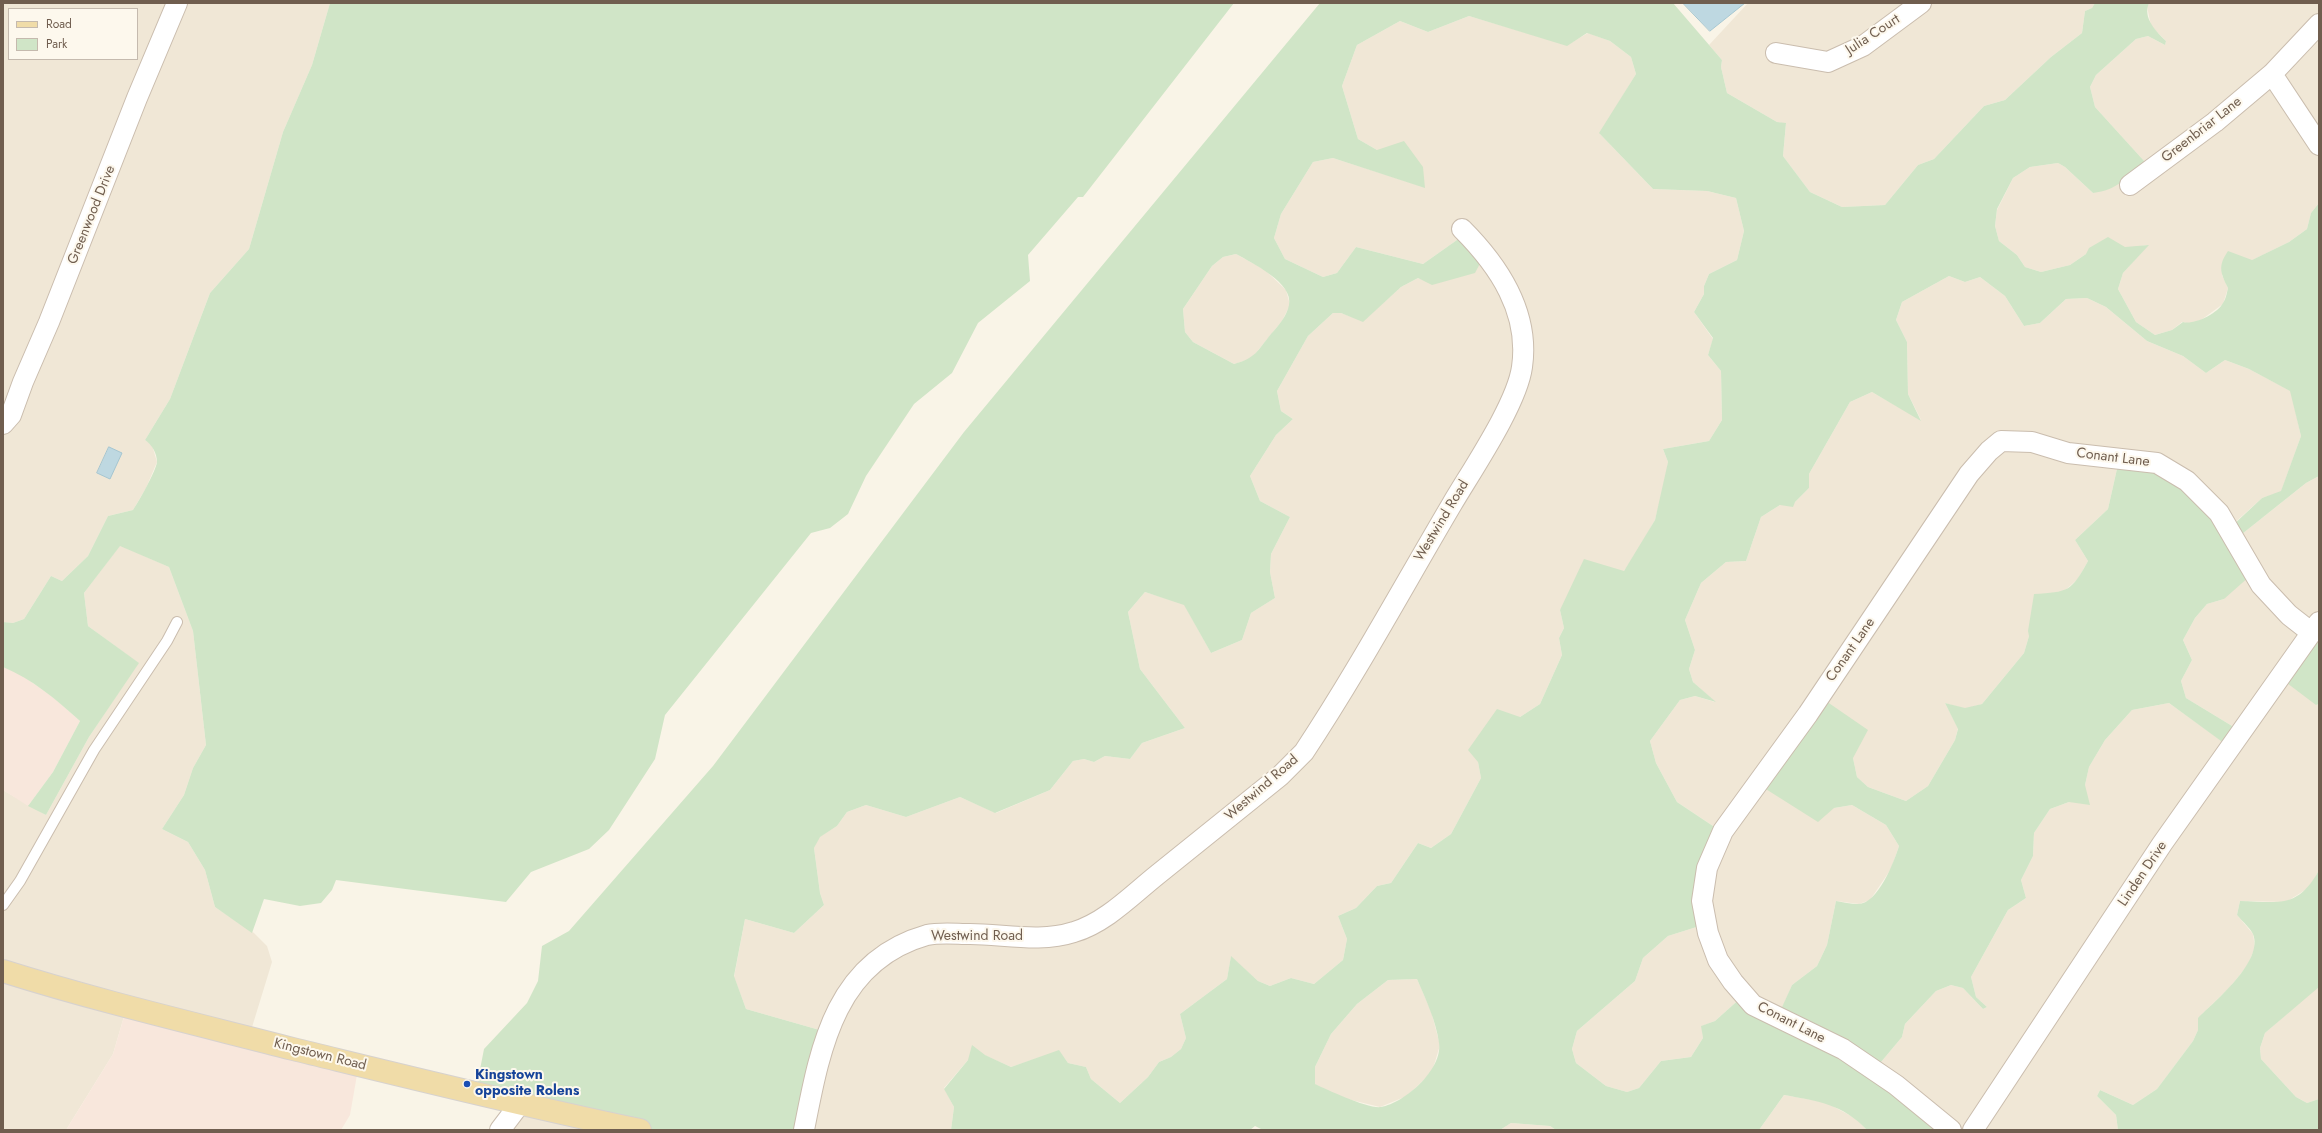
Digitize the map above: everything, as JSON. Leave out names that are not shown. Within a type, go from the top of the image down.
[{"type":"main road","name":"Kingstown Road","points":[[3,971],[75,994],[519,1105],[640,1130]]},
{"type":"street","name":"Greenwood Drive","points":[[6,416],[23,382],[52,315],[137,98],[177,3]]},
{"type":"street","name":"Julia Court","points":[[1776,53],[1828,62],[1862,46],[1921,3]]},
{"type":"street","name":"Greenbriar Lane","points":[[2130,185],[2215,122],[2272,74],[2319,24]]},
{"type":"street","points":[[2272,74],[2319,145]]},
{"type":"street","name":"Westwind Road","points":[[804,1130],[814,1075],[835,1017],[847,991],[869,966],[898,947],[929,934],[1001,934],[1044,939],[1075,932],[1108,915],[1280,776],[1304,752],[1480,456],[1510,402],[1522,368],[1523,338],[1516,307],[1503,278],[1481,248],[1462,229]]},
{"type":"street","name":"Conant Lane","points":[[1951,1130],[1896,1085],[1843,1050],[1753,1005],[1733,982],[1718,960],[1708,933],[1702,901],[1707,868],[1723,831],[1808,714],[1969,474],[1988,451],[2001,441],[2032,442],[2068,453],[2157,464],[2187,481],[2219,513],[2261,585],[2289,615],[2315,628]]},
{"type":"street","name":"Linden Drive","points":[[1974,1130],[2162,844],[2315,628]]},
{"type":"street","points":[[500,1130],[519,1105]]},
{"type":"lane","points":[[3,905],[20,881],[94,750],[167,641],[177,622]]},
{"type":"shaded area","points":[[3,3],[330,3],[312,65],[283,132],[249,249],[210,293],[170,399],[145,440],[152,445],[157,462],[146,488],[133,510],[108,516],[88,556],[62,581],[51,576],[24,619],[13,623],[3,622]]},
{"type":"shaded area","points":[[1748,3],[2095,3],[2092,8],[2085,11],[2082,33],[2051,57],[2005,100],[1984,106],[1934,159],[1918,165],[1885,205],[1842,207],[1810,192],[1783,156],[1786,124],[1777,122],[1727,93],[1721,67],[1722,60],[1709,45]]},
{"type":"shaded area","points":[[2149,3],[2319,3],[2319,203],[2311,213],[2307,229],[2289,242],[2222,275],[2228,288],[2223,304],[2201,320],[2190,324],[2182,322],[2172,330],[2155,335],[2136,322],[2118,289],[2123,273],[2148,245],[2086,254],[2070,265],[2041,272],[2025,267],[2017,255],[1999,241],[1995,226],[1997,210],[2013,178],[2030,167],[2058,163],[2065,167],[2093,193],[2145,162],[2095,107],[2090,87],[2096,75],[2136,39],[2148,36],[2165,45],[2166,41],[2151,26],[2147,6]]},
{"type":"shaded area","points":[[1469,16],[1567,45],[1588,33],[1610,41],[1631,57],[1636,74],[1600,134],[1653,189],[1707,191],[1736,198],[1744,231],[1737,260],[1709,274],[1704,286],[1704,294],[1694,312],[1713,339],[1708,355],[1721,371],[1722,420],[1709,441],[1663,449],[1668,462],[1666,478],[1655,520],[1637,552],[1624,571],[1560,610],[1564,628],[1559,638],[1562,655],[1540,704],[1520,717],[1478,762],[1481,778],[1451,834],[1431,848],[1418,843],[1391,883],[1377,886],[1356,908],[1338,916],[1347,939],[1343,960],[1314,984],[1291,978],[1270,986],[1258,981],[1231,957],[1227,979],[1180,1014],[1186,1038],[1181,1049],[1171,1057],[1159,1062],[1148,1077],[1120,1103],[1091,1079],[1086,1067],[1068,1063],[1059,1051],[1011,1067],[984,1055],[968,1060],[944,1088],[954,1107],[951,1130],[804,1130],[830,1033],[746,1009],[734,977],[745,919],[794,933],[824,905],[820,893],[814,848],[819,837],[837,826],[847,812],[866,805],[906,817],[960,797],[996,813],[1050,790],[1073,761],[1084,759],[1094,762],[1105,756],[1130,759],[1142,743],[1185,728],[1140,669],[1128,612],[1145,592],[1184,604],[1211,653],[1242,640],[1251,613],[1275,598],[1270,572],[1271,554],[1290,517],[1260,501],[1250,476],[1276,435],[1293,419],[1281,411],[1277,391],[1308,336],[1333,313],[1341,313],[1363,321],[1401,287],[1418,278],[1431,283],[1464,235],[1423,264],[1356,247],[1337,273],[1323,277],[1285,259],[1274,238],[1281,214],[1313,162],[1333,158],[1424,187],[1377,150],[1358,139],[1342,86],[1357,45],[1400,21],[1428,32]]},
{"type":"shaded area","points":[[1236,254],[1265,270],[1286,290],[1290,305],[1282,321],[1251,359],[1234,364],[1193,342],[1185,332],[1183,309],[1212,266],[1223,257]]},
{"type":"shaded area","points":[[1949,276],[1965,282],[1980,277],[2005,296],[2024,326],[2040,323],[2066,299],[2087,298],[2106,307],[2147,341],[2183,356],[2206,373],[2225,360],[2249,369],[2291,391],[2301,436],[2281,492],[2262,498],[2231,526],[2119,460],[2108,509],[2075,540],[2088,561],[2078,579],[2063,592],[2029,636],[2024,653],[1982,704],[1965,709],[1945,703],[1958,728],[1955,740],[1928,786],[1906,801],[1868,787],[1857,777],[1853,758],[1823,699],[1834,808],[1852,805],[1886,825],[1899,846],[1891,869],[1870,900],[1859,904],[1836,901],[1827,945],[1817,966],[1792,985],[1778,1018],[1744,995],[1715,1021],[1702,1026],[1703,1038],[1691,1057],[1661,1061],[1639,1088],[1627,1092],[1606,1086],[1576,1063],[1572,1049],[1577,1031],[1635,981],[1643,958],[1668,936],[1706,924],[1722,832],[1677,802],[1656,763],[1650,741],[1680,700],[1695,696],[1715,702],[1693,682],[1689,669],[1695,650],[1685,620],[1701,583],[1726,562],[1746,561],[1761,517],[1780,505],[1795,502],[1809,488],[1809,474],[1850,402],[1872,392],[1921,420],[1908,394],[1907,342],[1896,320],[1902,302]]},
{"type":"shaded area","points":[[2319,476],[2319,630],[2316,705],[2319,704],[2319,870],[2310,887],[2286,902],[2240,901],[2237,915],[2253,934],[2255,948],[2247,966],[2230,987],[2198,1018],[2198,1030],[2193,1041],[2157,1089],[2133,1105],[2100,1090],[2097,1096],[2116,1115],[2118,1130],[1952,1130],[1876,1068],[1902,1037],[1905,1024],[1936,991],[1951,985],[1963,988],[1983,1009],[1987,1007],[1976,997],[1971,977],[2008,910],[2026,898],[2021,880],[2033,856],[2034,833],[2050,809],[2069,802],[2085,785],[2089,767],[2105,740],[2132,710],[2169,703],[2232,748],[2242,732],[2186,698],[2181,681],[2192,660],[2183,640],[2195,618],[2207,604],[2224,599],[2237,538],[2306,483]]},
{"type":"shaded area","points":[[120,545],[169,567],[193,631],[206,745],[193,768],[184,795],[162,829],[188,842],[205,870],[215,907],[254,933],[267,946],[272,962],[249,1037],[125,1013],[113,1054],[66,1130],[3,1130],[3,790],[46,815],[89,737],[138,663],[88,626],[84,593]]},
{"type":"shaded area","points":[[3,667],[17,672],[53,697],[80,721],[53,772],[28,806],[3,790]]},
{"type":"shaded area","points":[[1417,979],[1431,1011],[1440,1045],[1432,1072],[1407,1096],[1380,1107],[1343,1098],[1314,1084],[1315,1067],[1331,1034],[1357,1004],[1388,980]]},
{"type":"shaded area","points":[[2317,987],[2319,987],[2319,1099],[2307,1103],[2296,1097],[2261,1059],[2260,1048],[2265,1033]]},
{"type":"shaded area","points":[[125,1013],[358,1069],[350,1115],[341,1130],[66,1130],[113,1054]]},
{"type":"shaded area","points":[[1784,1095],[1825,1102],[1855,1118],[1867,1130],[1759,1130]]},
{"type":"shaded area","points":[[513,1101],[642,1130],[494,1130]]},
{"type":"shaded area","points":[[1511,1123],[1550,1126],[1556,1130],[1500,1130]]},
{"type":"green space","points":[[330,3],[1234,3],[1083,197],[1078,197],[1028,255],[1030,281],[978,323],[952,373],[914,404],[866,476],[848,514],[830,528],[811,533],[665,715],[655,759],[609,830],[589,849],[531,872],[506,902],[336,880],[332,890],[321,903],[300,906],[264,899],[252,933],[215,907],[205,870],[188,842],[162,829],[184,795],[193,768],[206,745],[193,631],[169,567],[120,546],[84,593],[88,626],[139,663],[89,737],[46,815],[28,806],[53,772],[80,721],[44,691],[14,672],[3,667],[3,622],[13,623],[24,619],[51,576],[62,581],[88,556],[108,516],[133,510],[147,486],[157,462],[154,450],[145,440],[170,399],[210,293],[249,249],[283,132],[312,65]]},
{"type":"green space","points":[[1320,3],[1673,3],[1722,60],[1721,67],[1727,93],[1777,122],[1786,123],[1783,156],[1810,192],[1842,207],[1885,205],[1918,165],[1934,159],[1984,106],[2005,100],[2051,57],[2082,33],[2085,11],[2092,8],[2095,3],[2149,3],[2147,14],[2155,29],[2166,41],[2165,45],[2148,36],[2136,39],[2096,75],[2090,87],[2095,107],[2145,162],[2127,178],[2115,186],[2093,193],[2065,167],[2058,163],[2030,167],[2013,178],[1997,209],[1995,226],[1999,241],[2017,255],[2025,267],[2041,272],[2070,265],[2086,254],[2089,248],[2108,237],[2125,247],[2149,245],[2123,273],[2118,289],[2136,322],[2155,335],[2172,330],[2183,322],[2193,322],[2205,318],[2220,307],[2225,300],[2228,288],[2223,278],[2221,265],[2228,251],[2252,260],[2289,242],[2307,229],[2311,213],[2319,203],[2319,476],[2306,483],[2237,538],[2250,576],[2224,599],[2207,604],[2195,618],[2183,640],[2192,660],[2181,681],[2186,698],[2242,732],[2232,749],[2169,703],[2132,710],[2105,740],[2089,767],[2085,785],[2090,805],[2069,802],[2050,809],[2034,833],[2033,856],[2021,880],[2026,898],[2008,910],[1971,977],[1976,997],[1987,1007],[1983,1009],[1963,988],[1951,985],[1936,991],[1905,1024],[1902,1037],[1876,1068],[1952,1130],[1867,1130],[1849,1114],[1839,1109],[1808,1099],[1784,1095],[1759,1130],[1556,1130],[1550,1126],[1511,1123],[1500,1130],[1263,1130],[1255,1126],[1250,1130],[951,1130],[954,1107],[944,1089],[968,1060],[972,1045],[985,1055],[1011,1067],[1059,1050],[1068,1063],[1086,1067],[1091,1079],[1120,1103],[1148,1077],[1159,1062],[1171,1057],[1181,1049],[1186,1038],[1180,1014],[1227,979],[1231,956],[1258,981],[1270,986],[1291,978],[1314,984],[1343,960],[1347,939],[1338,916],[1356,908],[1377,886],[1391,883],[1418,843],[1431,848],[1451,834],[1481,778],[1478,762],[1468,750],[1497,709],[1520,717],[1540,704],[1562,655],[1559,638],[1564,628],[1560,610],[1584,559],[1624,571],[1655,520],[1668,462],[1663,449],[1709,441],[1722,420],[1721,371],[1708,355],[1713,338],[1694,312],[1704,294],[1704,286],[1709,274],[1737,260],[1744,231],[1736,198],[1707,191],[1653,189],[1599,133],[1636,74],[1631,57],[1610,41],[1587,33],[1567,46],[1469,16],[1428,32],[1400,21],[1357,45],[1342,86],[1358,139],[1377,150],[1404,141],[1423,167],[1425,188],[1333,158],[1313,162],[1281,214],[1274,238],[1285,259],[1323,277],[1337,273],[1356,247],[1423,264],[1464,235],[1485,254],[1475,273],[1432,285],[1418,278],[1401,287],[1363,322],[1341,313],[1333,313],[1308,336],[1277,391],[1281,411],[1293,419],[1276,435],[1250,476],[1260,501],[1290,517],[1271,554],[1270,572],[1275,598],[1251,613],[1242,640],[1211,653],[1184,605],[1145,592],[1128,612],[1140,669],[1185,728],[1142,743],[1130,759],[1105,756],[1094,762],[1084,759],[1073,761],[1050,790],[995,813],[960,797],[906,817],[866,805],[847,812],[837,826],[820,837],[814,848],[820,893],[824,905],[794,933],[745,919],[734,976],[746,1009],[830,1033],[804,1130],[642,1130],[476,1090],[484,1049],[527,1003],[538,981],[542,946],[569,931],[713,766],[964,432]],"holes":[[[1236,254],[1261,268],[1279,282],[1289,297],[1289,305],[1282,321],[1256,353],[1247,359],[1234,364],[1193,342],[1185,332],[1183,309],[1212,266],[1223,257]],[[1949,276],[1965,282],[1980,277],[2005,296],[2024,326],[2040,323],[2066,299],[2087,298],[2106,307],[2147,341],[2183,356],[2206,373],[2225,360],[2249,369],[2290,391],[2301,436],[2281,491],[2262,498],[2232,526],[2160,464],[2119,460],[2108,509],[2075,540],[2088,561],[2082,571],[2072,585],[2062,591],[2034,594],[2028,631],[2029,636],[2024,653],[1982,704],[1965,708],[1945,703],[1958,729],[1955,740],[1928,786],[1906,801],[1868,787],[1857,777],[1853,758],[1868,730],[1823,699],[1761,786],[1818,822],[1834,808],[1852,805],[1886,825],[1899,846],[1884,881],[1872,897],[1865,902],[1855,904],[1836,901],[1827,945],[1817,966],[1792,985],[1778,1016],[1744,995],[1715,1021],[1701,1026],[1703,1038],[1691,1057],[1661,1061],[1639,1088],[1627,1092],[1606,1086],[1576,1063],[1572,1049],[1577,1031],[1635,981],[1643,958],[1668,936],[1706,924],[1722,832],[1677,802],[1656,763],[1650,741],[1680,700],[1695,696],[1716,702],[1693,682],[1689,669],[1695,650],[1685,620],[1701,583],[1726,562],[1746,561],[1761,517],[1780,505],[1793,507],[1795,502],[1809,488],[1809,474],[1850,402],[1872,392],[1921,421],[1908,394],[1907,342],[1896,320],[1902,302]],[[1417,979],[1436,1027],[1439,1053],[1429,1074],[1411,1092],[1391,1104],[1375,1107],[1348,1098],[1315,1084],[1315,1067],[1331,1034],[1357,1004],[1388,980]]]},
{"type":"green space","points":[[2319,630],[2319,704],[2316,705],[2283,680]]},
{"type":"green space","points":[[2319,870],[2319,987],[2265,1033],[2260,1048],[2261,1059],[2296,1097],[2307,1103],[2319,1099],[2319,1130],[2118,1130],[2116,1115],[2097,1096],[2100,1090],[2133,1105],[2157,1089],[2193,1041],[2198,1030],[2198,1018],[2226,991],[2245,968],[2251,956],[2254,945],[2253,934],[2237,915],[2240,901],[2277,902],[2295,897],[2311,883]]},
{"type":"water","points":[[1683,3],[1745,3],[1710,31]]},
{"type":"water","points":[[109,447],[122,453],[110,479],[97,473]]},
{"type":"place","name":"Kingstown opposite Rolens","points":[[467,1084]]}]
